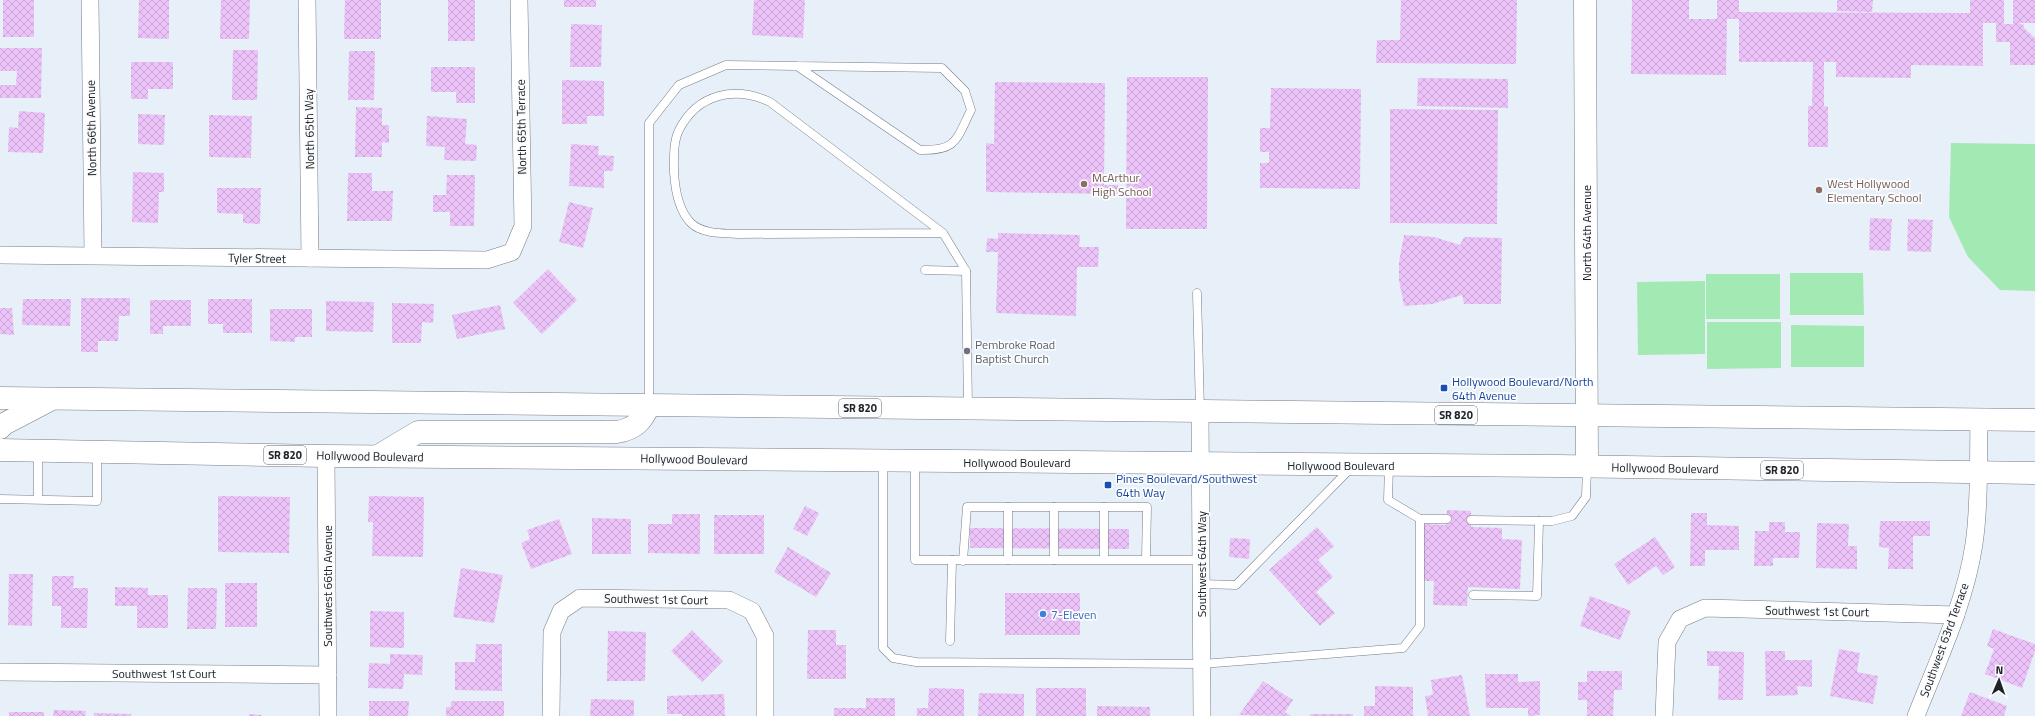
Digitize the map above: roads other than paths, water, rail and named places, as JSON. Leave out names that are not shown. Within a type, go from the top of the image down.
[{"type":"main road","name":"North 64th Avenue","points":[[1585,0],[1587,466]]},
{"type":"main road","name":"SR 820","points":[[0,398],[2035,420]]},
{"type":"main road","points":[[0,428],[4,424],[51,399]]},
{"type":"main road","points":[[378,456],[418,432],[617,432],[630,430],[644,416],[649,405]]},
{"type":"main road","name":"Hollywood Boulevard","points":[[0,450],[326,456],[1587,466],[2035,473]]},
{"type":"street","name":"North 66th Avenue","points":[[90,0],[93,255]]},
{"type":"street","name":"North 65th Way","points":[[307,0],[310,258]]},
{"type":"street","name":"North 65th Terrace","points":[[512,252],[523,226],[519,0]]},
{"type":"street","name":"Tyler Street","points":[[0,255],[487,260],[512,252]]},
{"type":"street","name":"Southwest 64th Way","points":[[1200,412],[1202,716]]},
{"type":"street","name":"Southwest 63rd Terrace","points":[[1916,716],[1956,615],[1966,581],[1974,543],[1979,420]]},
{"type":"street","name":"Southwest 66th Avenue","points":[[326,456],[328,716]]},
{"type":"street","name":"Southwest 1st Court","points":[[552,716],[552,632],[561,612],[580,598],[729,600],[752,611],[765,636],[765,716]]},
{"type":"street","name":"Southwest 1st Court","points":[[1664,716],[1667,642],[1680,619],[1704,608],[1956,615]]},
{"type":"street","name":"Southwest 1st Court","points":[[0,672],[328,674]]},
{"type":"lane","points":[[649,405],[649,122],[679,85],[726,65],[942,68],[965,91],[971,110],[954,143],[938,150],[920,150],[797,66]]},
{"type":"lane","points":[[943,233],[738,234],[710,232],[691,223],[681,208],[674,187],[674,155],[679,131],[689,117],[703,103],[719,96],[736,93],[754,95],[770,102],[943,233],[966,271],[968,409]]},
{"type":"lane","points":[[925,270],[966,271]]},
{"type":"lane","points":[[1197,294],[1200,412]]},
{"type":"lane","points":[[38,451],[38,500]]},
{"type":"lane","points":[[0,499],[97,501],[97,451]]},
{"type":"lane","points":[[883,461],[882,648],[893,658],[916,662],[1202,664],[1403,648],[1420,626],[1420,518]]},
{"type":"lane","points":[[915,461],[915,560],[1201,560]]},
{"type":"lane","points":[[1201,584],[1236,585],[1354,465]]},
{"type":"lane","points":[[1389,465],[1388,500],[1420,518],[1447,519]]},
{"type":"lane","points":[[1471,520],[1552,521],[1572,516],[1586,497],[1587,466]]},
{"type":"lane","points":[[963,561],[967,507],[1147,507],[1146,559]]},
{"type":"lane","points":[[1008,507],[1008,560]]},
{"type":"lane","points":[[1054,507],[1054,560]]},
{"type":"lane","points":[[1104,507],[1104,559]]},
{"type":"lane","points":[[1473,595],[1537,596],[1539,521]]},
{"type":"lane","points":[[950,641],[952,560]]},
{"type":"place","name":"McArthur High School","points":[[1084,184]]},
{"type":"place","name":"West Hollywood Elementary School","points":[[1819,190]]},
{"type":"place","name":"Pembroke Road Baptist Church","points":[[967,351]]},
{"type":"place","name":"Hollywood Boulevard/North 64th Avenue","points":[[1444,388]]},
{"type":"place","name":"Pines Boulevard/Southwest 64th Way","points":[[1108,485]]},
{"type":"place","name":"7-Eleven","points":[[1043,614]]}]
